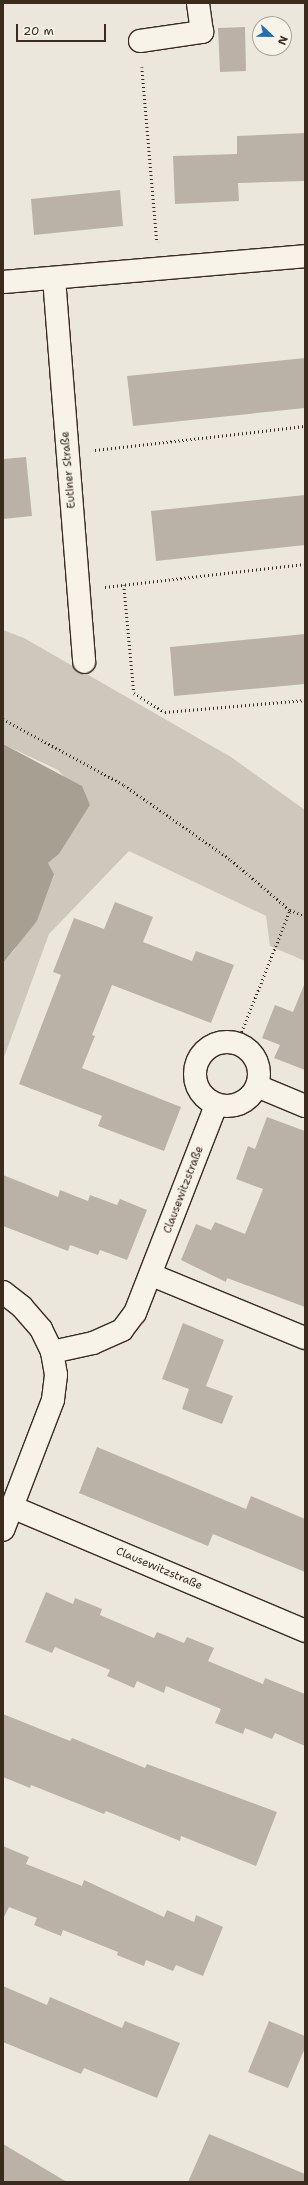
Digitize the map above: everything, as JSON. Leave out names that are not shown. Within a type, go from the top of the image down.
[{"type":"street","points":[[140,41],[202,32],[198,3]]},
{"type":"street","points":[[3,282],[305,256]]},
{"type":"street","name":"Eutiner Straße","points":[[54,278],[84,662]]},
{"type":"street","points":[[227,1042],[236,1043],[250,1052],[259,1065],[257,1086],[244,1102],[226,1107],[216,1105],[200,1091],[196,1082],[198,1061],[210,1047],[227,1042]]},
{"type":"street","points":[[257,1086],[305,1106]]},
{"type":"street","name":"Clausewitzstraße","points":[[52,1352],[93,1343],[122,1330],[135,1313],[152,1275],[216,1105]]},
{"type":"street","points":[[152,1275],[305,1338]]},
{"type":"street","points":[[3,1292],[22,1307],[41,1329],[52,1352],[56,1375],[53,1400],[3,1530]]},
{"type":"street","name":"Clausewitzstraße","points":[[12,1507],[305,1631]]},
{"type":"path","points":[[140,41],[159,268]]},
{"type":"path","points":[[67,453],[305,426]]},
{"type":"path","points":[[78,590],[305,564]]},
{"type":"path","points":[[124,585],[134,693],[165,712],[305,700]]},
{"type":"path","points":[[3,719],[124,785],[231,860],[290,910],[305,916]]},
{"type":"path","points":[[236,1043],[290,910]]},
{"type":"shaded area","points":[[3,630],[24,638],[231,757],[305,810],[305,961],[270,946],[266,916],[129,851],[49,934],[3,1060],[3,963],[15,949],[48,863],[59,854],[90,805],[58,770],[3,744]]},
{"type":"shaded area","points":[[3,744],[82,786],[90,805],[59,854],[48,863],[54,874],[37,921],[3,963]]},
{"type":"building","points":[[245,27],[246,71],[220,72],[218,28]]},
{"type":"building","points":[[305,133],[305,181],[238,183],[239,201],[175,204],[173,156],[237,154],[237,136]]},
{"type":"building","points":[[120,190],[123,226],[34,235],[31,199]]},
{"type":"building","points":[[305,358],[305,408],[133,426],[127,376]]},
{"type":"building","points":[[26,457],[32,516],[3,519],[3,459]]},
{"type":"building","points":[[305,495],[305,545],[156,561],[151,511]]},
{"type":"building","points":[[305,634],[305,684],[174,696],[170,647]]},
{"type":"building","points":[[115,902],[153,917],[143,942],[192,961],[196,951],[234,965],[211,1023],[112,985],[92,1035],[95,1036],[82,1068],[181,1107],[164,1151],[98,1126],[102,1116],[19,1084],[61,975],[53,972],[74,918],[104,929]]},
{"type":"building","points":[[304,985],[305,1070],[274,1058],[280,1045],[262,1038],[275,1005],[293,1012]]},
{"type":"building","points":[[267,1117],[305,1131],[305,1307],[227,1278],[226,1282],[181,1260],[196,1224],[211,1230],[215,1222],[245,1234],[263,1189],[236,1179],[248,1146],[255,1149]]},
{"type":"building","points":[[3,1175],[58,1197],[60,1190],[88,1201],[90,1195],[117,1205],[120,1199],[147,1210],[127,1260],[100,1250],[98,1255],[70,1245],[68,1251],[3,1226]]},
{"type":"building","points":[[183,1323],[224,1340],[206,1386],[233,1396],[222,1424],[182,1409],[189,1389],[162,1379]]},
{"type":"building","points":[[97,1447],[246,1509],[251,1496],[305,1519],[305,1572],[213,1534],[208,1546],[79,1493]]},
{"type":"building","points":[[46,1592],[73,1604],[75,1598],[102,1609],[100,1615],[154,1638],[157,1632],[184,1643],[187,1637],[214,1648],[208,1661],[263,1684],[265,1678],[305,1694],[305,1746],[275,1733],[272,1739],[245,1728],[243,1734],[215,1723],[221,1709],[166,1686],[164,1693],[137,1681],[134,1688],[107,1676],[110,1670],[55,1647],[52,1653],[25,1642]]},
{"type":"building","points":[[3,1714],[70,1741],[72,1738],[145,1768],[147,1764],[277,1812],[256,1866],[181,1836],[180,1841],[106,1811],[104,1814],[31,1785],[30,1788],[3,1777]]},
{"type":"building","points":[[3,1846],[29,1857],[26,1864],[82,1886],[84,1880],[164,1917],[167,1910],[194,1922],[196,1915],[223,1927],[203,1976],[176,1965],[173,1971],[146,1960],[144,1966],[117,1955],[118,1952],[63,1930],[61,1936],[34,1925],[37,1918],[9,1907],[3,1919]]},
{"type":"building","points":[[3,1986],[47,2005],[50,1997],[122,2028],[125,2021],[180,2043],[157,2098],[84,2068],[81,2074],[3,2042]]},
{"type":"building","points":[[269,2021],[305,2036],[305,2048],[288,2088],[248,2072]]},
{"type":"building","points":[[209,2134],[305,2174],[305,2182],[188,2182]]},
{"type":"building","points":[[3,2144],[67,2182],[3,2182]]}]
